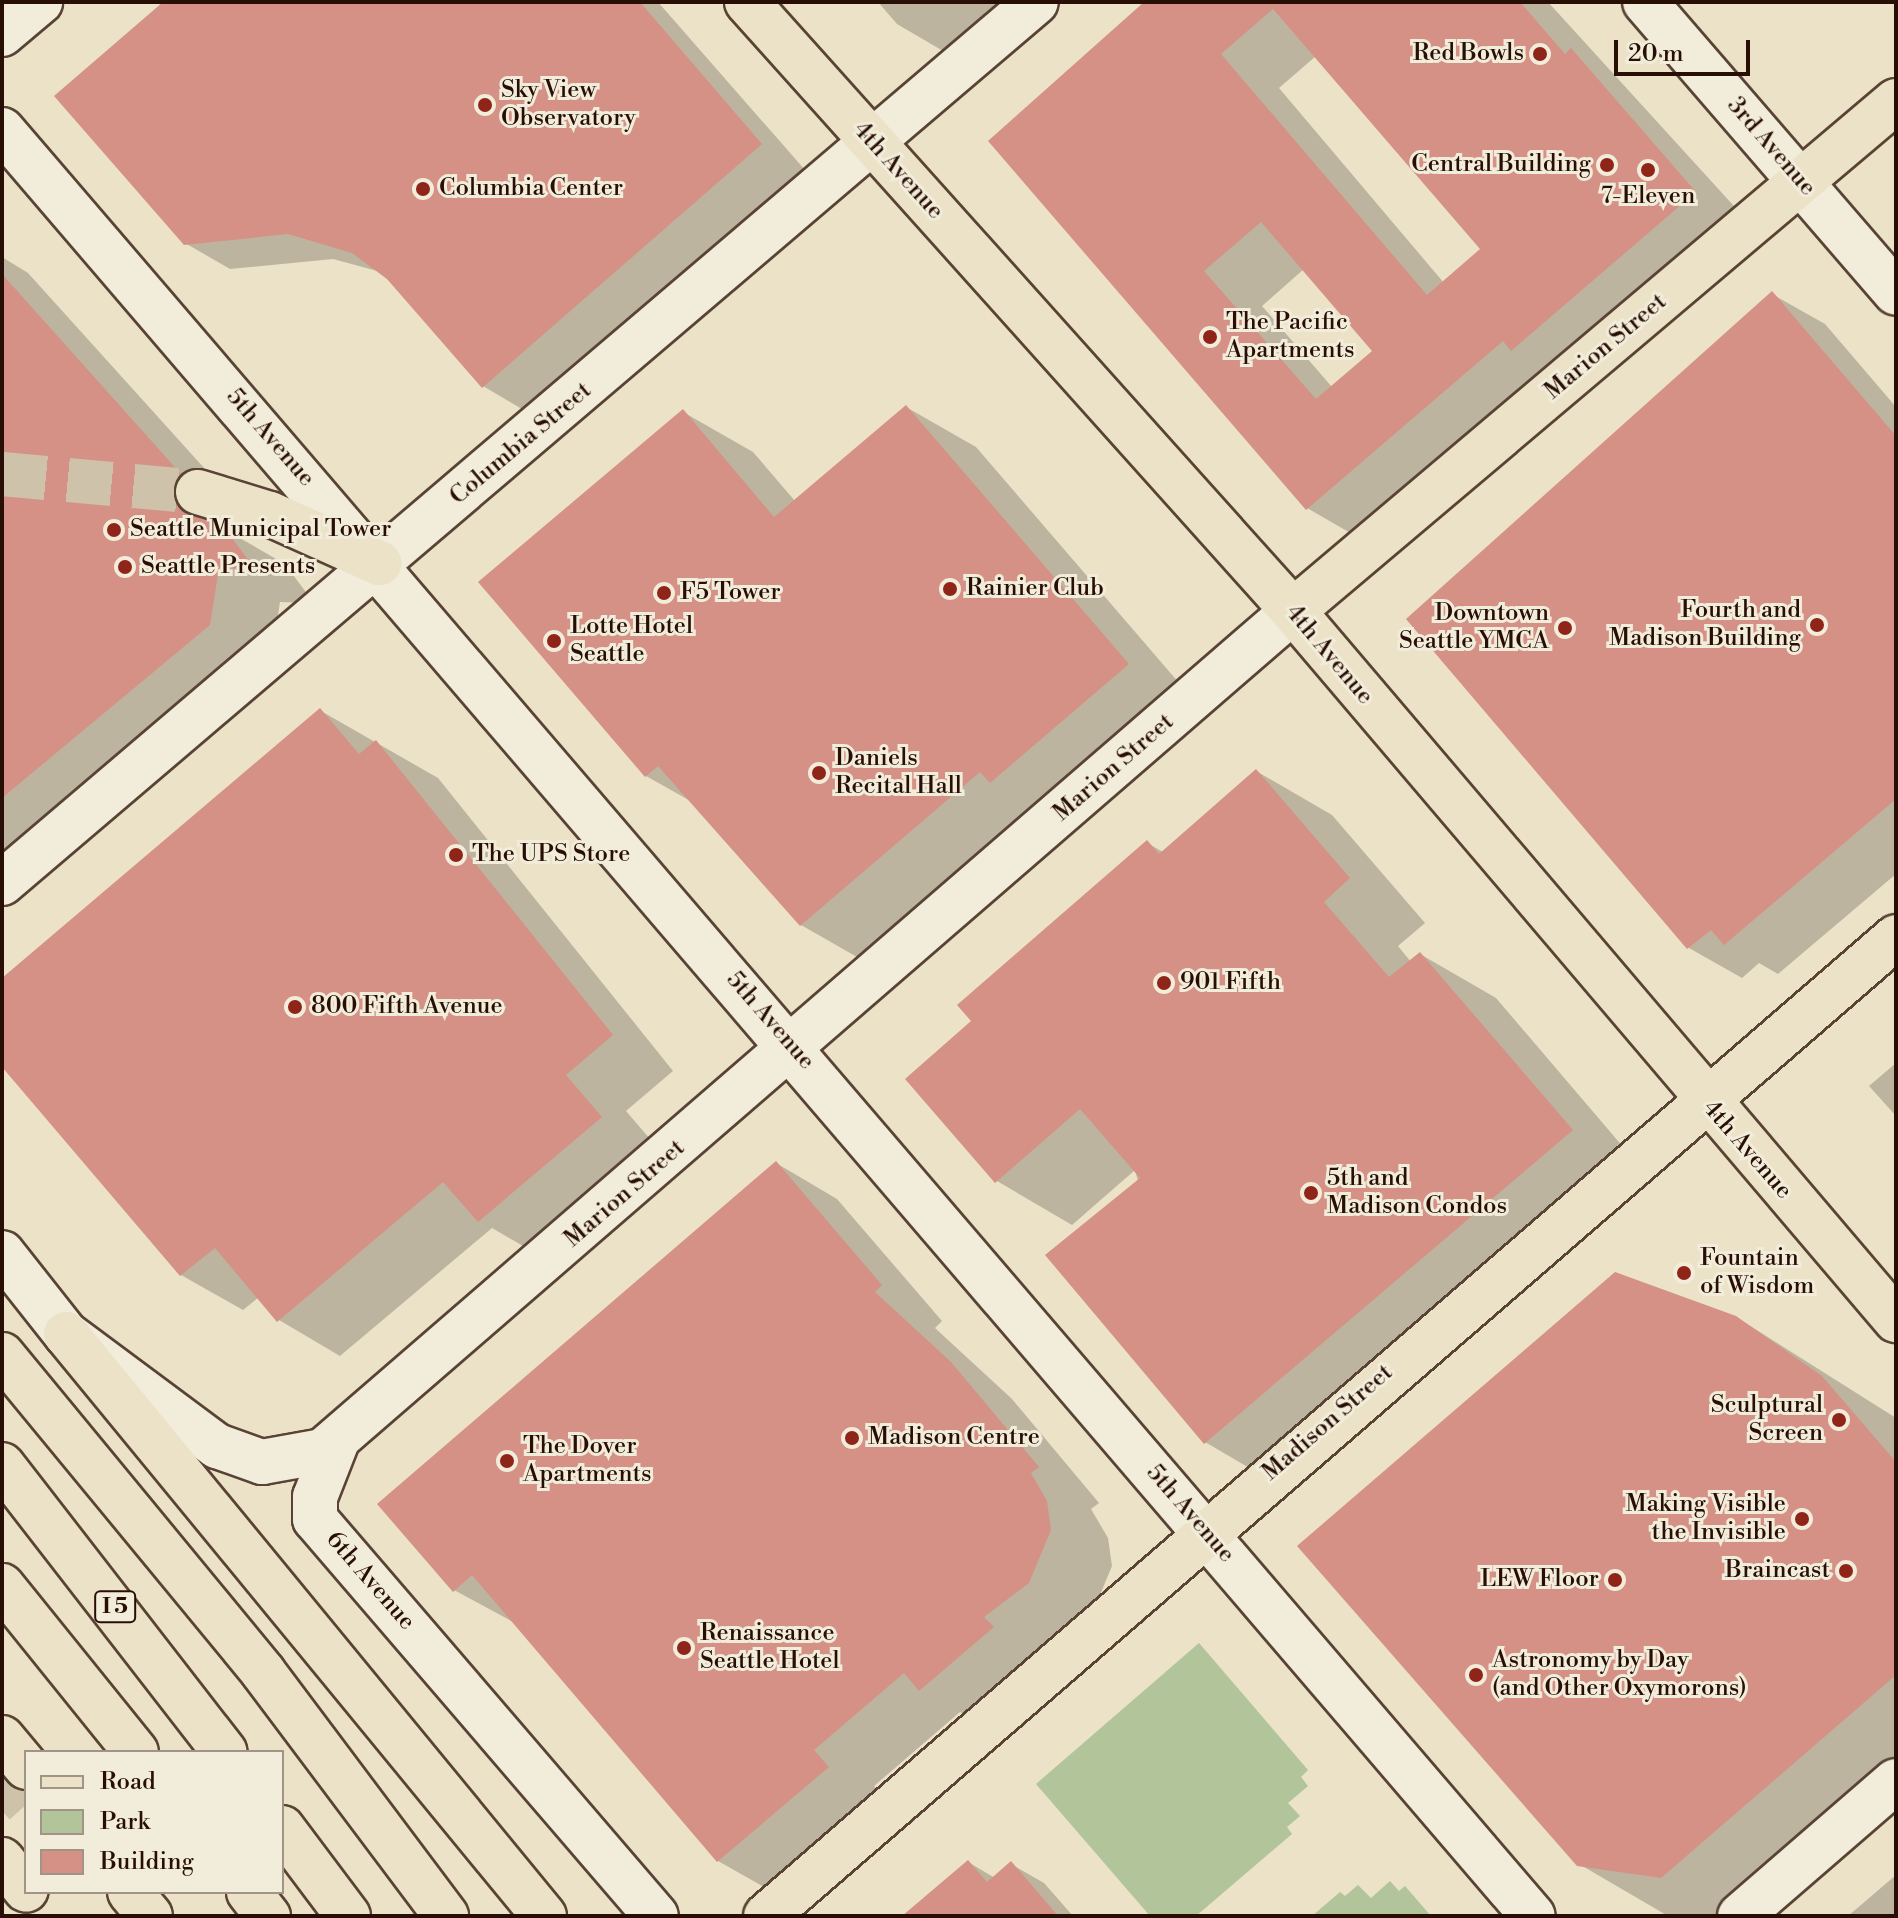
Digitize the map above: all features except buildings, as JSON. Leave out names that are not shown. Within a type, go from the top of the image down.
[{"type":"main road","points":[[2,34],[40,2]]},
{"type":"main road","name":"4th Avenue","points":[[747,2],[1293,611],[1703,1100],[1896,1320]]},
{"type":"main road","name":"Columbia Street","points":[[2,883],[875,145],[1036,2]]},
{"type":"main road","name":"3rd Avenue","points":[[1645,2],[1896,293]]},
{"type":"main road","name":"Marion Street","points":[[337,1441],[794,1049],[1293,611],[1896,101]]},
{"type":"main road","name":"5th Avenue","points":[[2,130],[379,563],[1533,1916]]},
{"type":"main road","points":[[198,492],[270,514],[379,563]]},
{"type":"main road","name":"Madison Street","points":[[766,1916],[1204,1530],[1896,937]]},
{"type":"main road","points":[[2,1253],[544,1916]]},
{"type":"main road","points":[[66,1334],[217,1446],[246,1459],[293,1461],[337,1441]]},
{"type":"main road","points":[[2,1355],[179,1566],[446,1916]]},
{"type":"main road","name":"6th Avenue","points":[[337,1441],[315,1497],[315,1519],[656,1916]]},
{"type":"main road","name":"I 5","points":[[2,1465],[223,1750]]},
{"type":"main road","points":[[2,1586],[134,1750]]},
{"type":"main road","points":[[2,1738],[24,1765]]},
{"type":"main road","points":[[1740,1916],[1896,1781]]},
{"type":"main road","points":[[284,1831],[348,1916]]},
{"type":"main road","points":[[2,1860],[24,1887]]},
{"type":"main road","points":[[29,1894],[47,1916]]},
{"type":"main road","points":[[132,1894],[150,1916]]},
{"type":"main road","points":[[251,1894],[268,1916]]},
{"type":"green space","points":[[1199,1643],[1308,1770],[1301,1777],[1308,1786],[1288,1803],[1300,1816],[1287,1827],[1292,1834],[1196,1916],[1150,1916],[1036,1784]]},
{"type":"green space","points":[[1390,1881],[1399,1891],[1405,1886],[1431,1916],[1312,1916],[1340,1892],[1345,1896],[1358,1885],[1371,1898]]},
{"type":"tunnel","points":[[2,474],[198,492]]},
{"type":"tunnel","points":[[2,1778],[24,1803]]},
{"type":"place","name":"Red Bowls","points":[[1540,54]]},
{"type":"place","name":"Sky View Observatory","points":[[485,105]]},
{"type":"place","name":"Central Building","points":[[1607,165]]},
{"type":"place","name":"7-Eleven","points":[[1648,170]]},
{"type":"place","name":"Columbia Center","points":[[423,189]]},
{"type":"place","name":"The Pacific Apartments","points":[[1210,337]]},
{"type":"place","name":"Seattle Municipal Tower","points":[[114,530]]},
{"type":"place","name":"Seattle Presents","points":[[125,567]]},
{"type":"place","name":"Rainier Club","points":[[950,589]]},
{"type":"place","name":"F5 Tower","points":[[664,593]]},
{"type":"place","name":"Fourth and Madison Building","points":[[1817,625]]},
{"type":"place","name":"Downtown Seattle YMCA","points":[[1565,628]]},
{"type":"place","name":"Lotte Hotel Seattle","points":[[554,641]]},
{"type":"place","name":"Daniels Recital Hall","points":[[819,773]]},
{"type":"place","name":"The UPS Store","points":[[456,855]]},
{"type":"place","name":"901 Fifth","points":[[1164,983]]},
{"type":"place","name":"800 Fifth Avenue","points":[[295,1007]]},
{"type":"place","name":"5th and Madison Condos","points":[[1311,1193]]},
{"type":"place","name":"Fountain of Wisdom","points":[[1684,1273]]},
{"type":"place","name":"Sculptural Screen","points":[[1839,1420]]},
{"type":"place","name":"Madison Centre","points":[[852,1438]]},
{"type":"place","name":"The Dover Apartments","points":[[507,1461]]},
{"type":"place","name":"Making Visible the Invisible","points":[[1802,1519]]},
{"type":"place","name":"Braincast","points":[[1846,1571]]},
{"type":"place","name":"LEW Floor","points":[[1615,1580]]},
{"type":"place","name":"Renaissance Seattle Hotel","points":[[684,1648]]},
{"type":"place","name":"Astronomy by Day (and Other Oxymorons)","points":[[1476,1675]]}]
